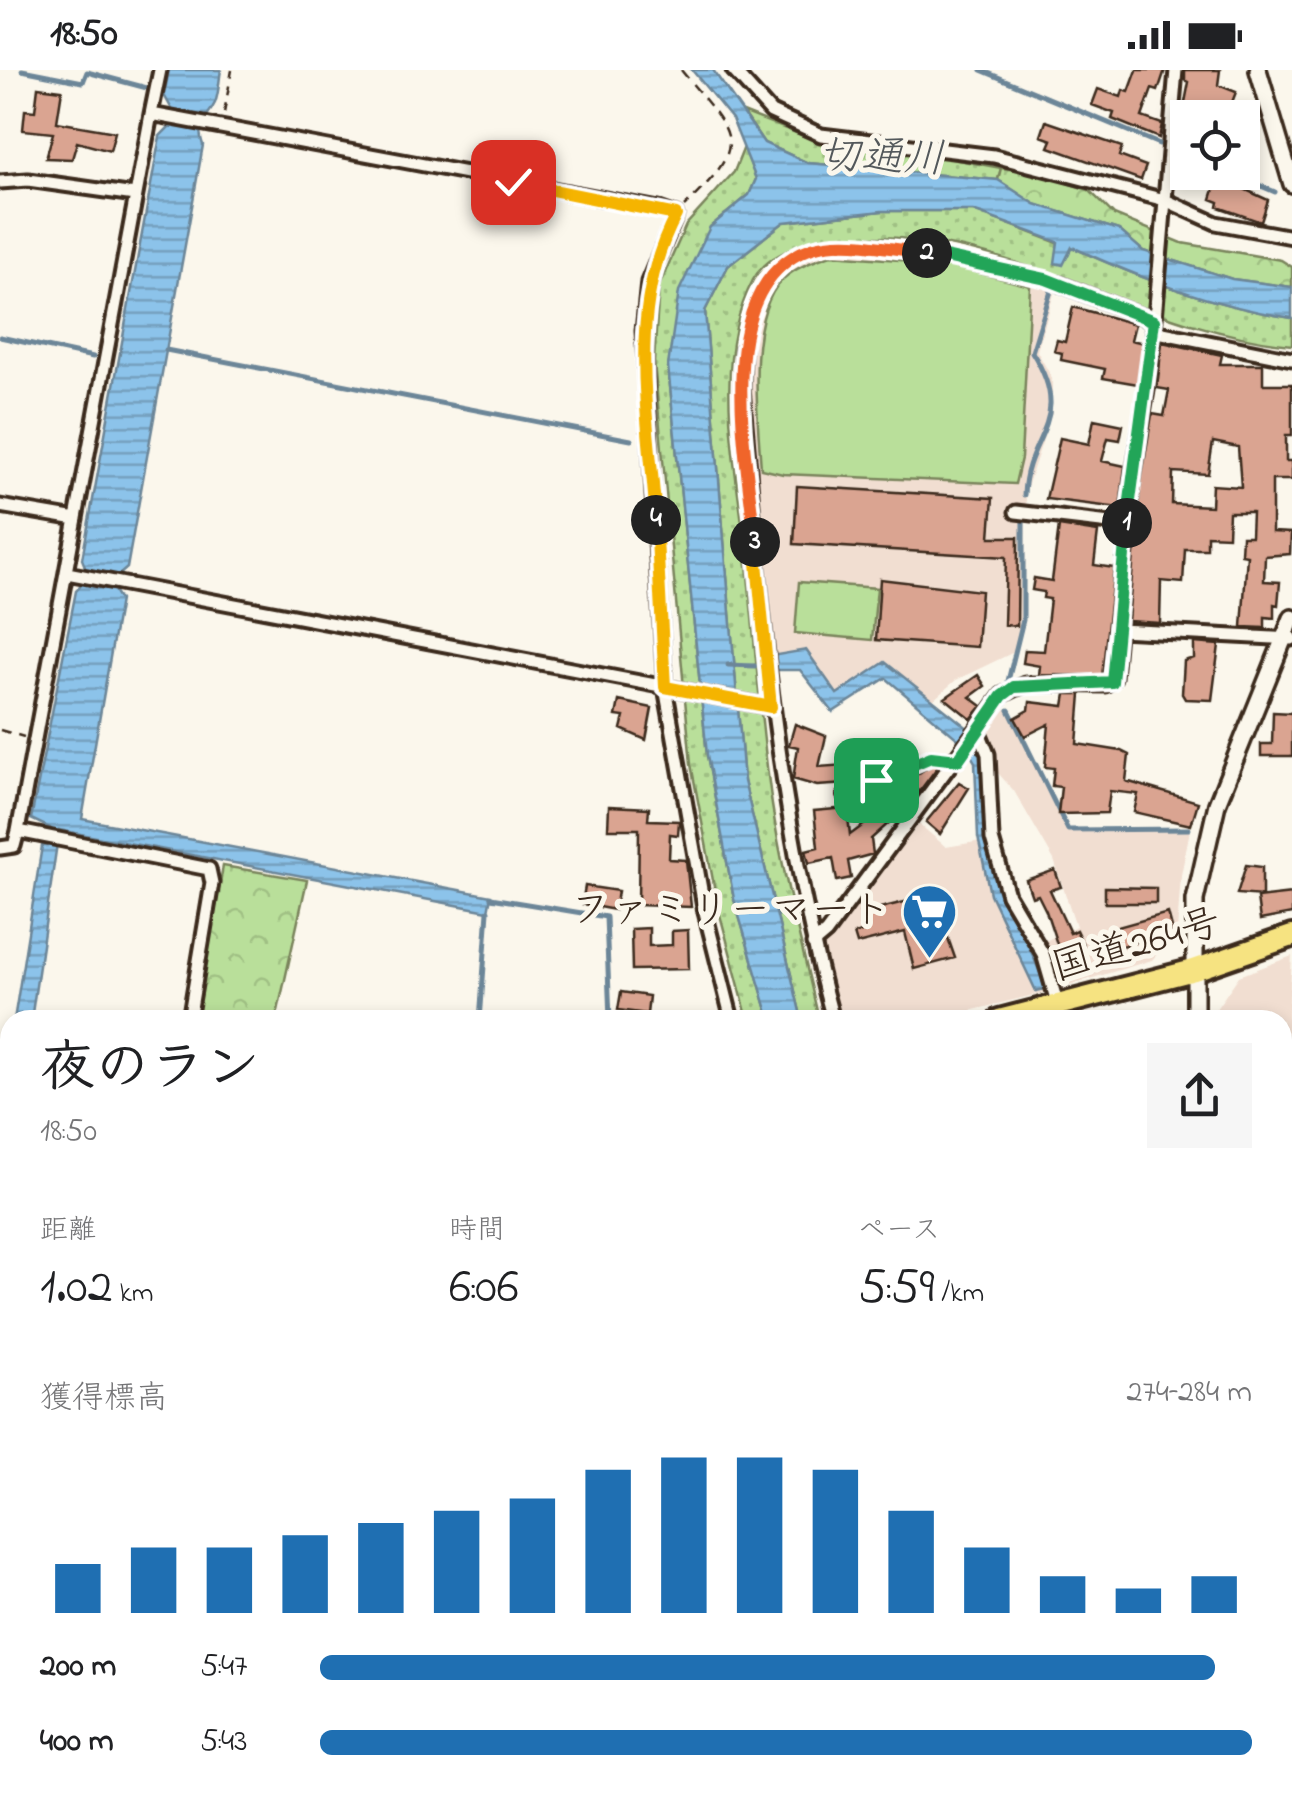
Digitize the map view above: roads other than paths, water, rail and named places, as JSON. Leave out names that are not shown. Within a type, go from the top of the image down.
[{"type":"highway","name":"国道264号","points":[[1041,1010],[1194,970],[1292,936]]},
{"type":"main road","points":[[1258,70],[1292,184]]},
{"type":"main road","points":[[1195,1010],[1195,900],[1216,804],[1288,639],[1292,618]]},
{"type":"street","points":[[0,848],[14,846],[18,831],[72,574],[76,519],[160,70]]},
{"type":"street","points":[[733,70],[770,112],[820,136],[994,156],[1164,203],[1216,223],[1292,237]]},
{"type":"street","points":[[812,944],[826,933],[1002,696],[1014,687],[1112,682],[1127,525],[1154,323],[1176,70]]},
{"type":"street","points":[[152,114],[676,215],[648,282],[642,331],[669,688],[705,912],[730,1010]]},
{"type":"street","points":[[0,182],[28,180],[135,194]]},
{"type":"street","points":[[1060,284],[1154,323],[1292,359]]},
{"type":"street","points":[[743,349],[744,408],[768,706],[812,944],[830,1010]]},
{"type":"street","points":[[0,506],[76,519]]},
{"type":"street","points":[[1016,512],[1127,525]]},
{"type":"street","points":[[72,574],[768,706]]},
{"type":"street","points":[[1118,630],[1288,639]]},
{"type":"street","points":[[978,733],[988,754],[992,839],[1008,894],[1043,954],[1058,1006]]},
{"type":"street","points":[[18,831],[209,869],[212,883],[191,1010]]},
{"type":"lane","points":[[842,796],[931,757],[960,757]]},
{"type":"water","points":[[169,70],[221,70],[215,103],[201,126],[203,145],[127,568],[119,575],[115,592],[120,600],[82,819],[491,896],[488,911],[59,830],[32,1010],[16,1010],[42,846],[47,846],[50,828],[31,819],[76,591],[85,576],[82,559],[160,136],[171,125],[174,113],[164,95]]},
{"type":"water","points":[[692,70],[713,70],[764,143],[808,163],[998,180],[1035,204],[1119,230],[1143,251],[1232,279],[1292,287],[1292,318],[1235,306],[1153,281],[1072,247],[1063,265],[1055,263],[1058,242],[973,211],[882,211],[784,222],[728,266],[705,311],[744,781],[800,1010],[767,1010],[734,899],[707,755],[668,366],[679,291],[710,227],[749,195],[756,179],[732,119]]},
{"type":"water","points":[[806,650],[837,694],[885,662],[979,737],[984,750],[991,862],[1045,989],[1036,991],[990,894],[978,837],[975,762],[965,745],[886,678],[833,712],[800,670],[773,670],[771,656]]},
{"type":"waterway","points":[[22,70],[83,82],[87,72],[147,88]]},
{"type":"waterway","points":[[981,70],[1159,144]]},
{"type":"waterway","points":[[1260,185],[1275,192]]},
{"type":"waterway","points":[[1024,495],[1032,456],[1049,412],[1050,395],[1032,352],[1051,291]]},
{"type":"waterway","points":[[0,337],[93,357]]},
{"type":"waterway","points":[[166,350],[631,440]]},
{"type":"waterway","points":[[1008,681],[1023,620],[1023,520]]},
{"type":"waterway","points":[[728,665],[755,666]]},
{"type":"waterway","points":[[1009,710],[1068,830],[1189,829]]},
{"type":"waterway","points":[[491,898],[606,917],[610,1010]]},
{"type":"waterway","points":[[481,1010],[488,911]]},
{"type":"place","name":"ファミリーマート","points":[[930,961]]},
{"type":"water label","name":"切通川","points":[[882,159]]}]
